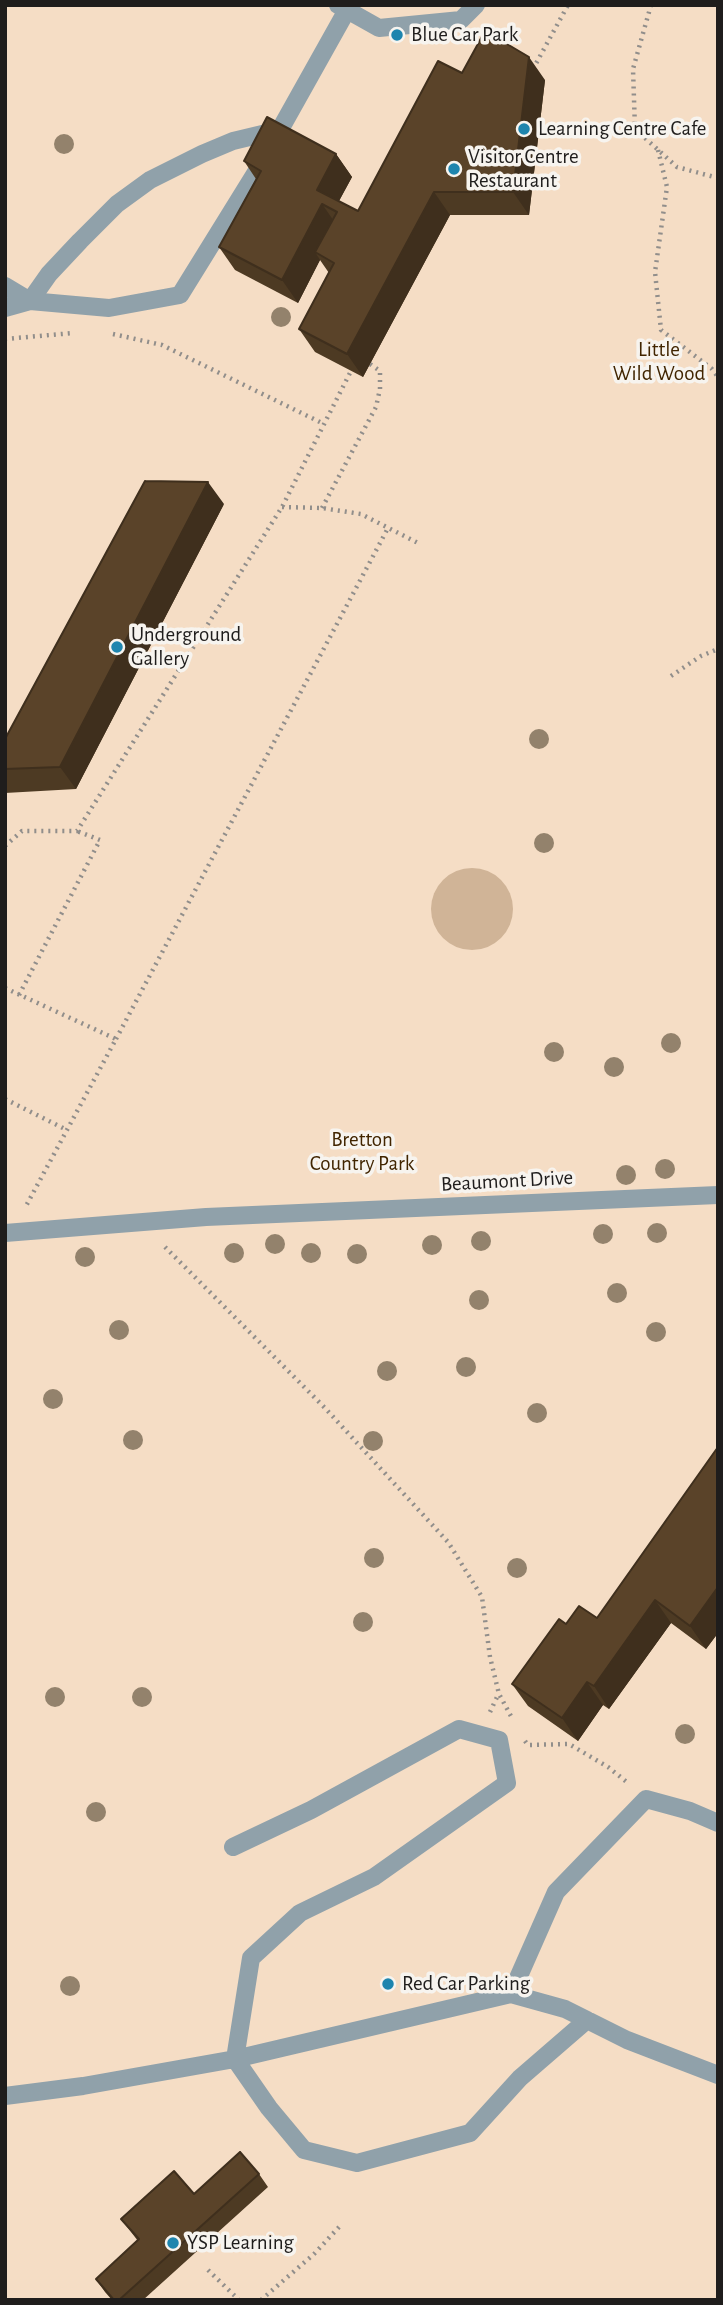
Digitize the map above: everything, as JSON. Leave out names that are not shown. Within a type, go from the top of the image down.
[{"type":"lane","points":[[5,308],[30,301],[108,309],[180,295],[258,169],[343,8],[379,28],[461,20],[476,5]]},
{"type":"lane","points":[[30,301],[49,274],[80,241],[117,204],[150,180],[233,141],[280,130]]},
{"type":"lane","points":[[5,286],[30,301]]},
{"type":"lane","name":"Beaumont Drive","points":[[9,1232],[206,1217],[718,1195]]},
{"type":"lane","points":[[233,1847],[311,1810],[459,1729],[499,1740],[507,1783],[374,1877],[300,1913],[251,1958],[235,2059],[269,2108],[304,2150],[357,2163],[470,2133],[520,2078],[587,2020]]},
{"type":"lane","points":[[511,1994],[556,1892],[646,1799],[690,1811],[718,1823]]},
{"type":"lane","points":[[5,2096],[83,2086],[235,2059],[511,1994],[565,2009],[627,2040],[718,2075]]},
{"type":"path","points":[[531,72],[568,5]]},
{"type":"path","points":[[651,5],[633,69],[635,129],[677,167],[718,178]]},
{"type":"path","points":[[658,150],[667,187],[655,272],[661,330],[712,369],[718,377]]},
{"type":"path","points":[[101,332],[162,345],[324,424]]},
{"type":"path","points":[[5,339],[78,333]]},
{"type":"path","points":[[322,508],[376,407],[380,371],[370,364]]},
{"type":"path","points":[[77,831],[282,507],[351,371]]},
{"type":"path","points":[[282,507],[361,513],[418,543]]},
{"type":"path","points":[[9,1232],[116,1039],[388,528]]},
{"type":"path","points":[[671,676],[701,656],[718,649]]},
{"type":"path","points":[[5,846],[22,831],[77,831],[100,840],[19,995]]},
{"type":"path","points":[[5,988],[116,1039]]},
{"type":"path","points":[[5,1098],[67,1130]]},
{"type":"path","points":[[139,1222],[325,1408],[448,1542],[482,1597],[490,1657],[499,1694],[516,1725]]},
{"type":"path","points":[[522,1735],[528,1745],[569,1744],[608,1767],[646,1799]]},
{"type":"path","points":[[261,2300],[314,2254],[340,2226]]},
{"type":"path","points":[[208,2270],[239,2300]]},
{"type":"green space","name":"Bretton Country Park","points":[[5,5],[718,5],[718,2300],[5,2300]]},
{"type":"shaded area","points":[[472,868],[488,871],[501,880],[510,893],[513,909],[510,925],[501,938],[488,947],[472,950],[456,947],[443,938],[434,925],[431,909],[434,893],[443,880],[456,871]]},
{"type":"building","points":[[485,31],[529,57],[513,192],[434,192],[347,354],[299,329],[334,263],[315,252],[337,212],[322,204],[282,280],[219,247],[261,171],[244,161],[267,117],[336,154],[317,190],[358,211],[438,61],[462,73]]},
{"type":"building","points":[[145,481],[208,482],[60,767],[5,769],[5,739]]},
{"type":"building","points":[[718,1447],[718,1587],[690,1626],[655,1600],[594,1686],[587,1682],[562,1718],[512,1684],[559,1619],[566,1624],[579,1606],[597,1618]]},
{"type":"building","name":"YSP Learning","points":[[240,2152],[259,2174],[119,2300],[114,2300],[96,2279],[139,2239],[121,2219],[174,2171],[194,2194]]},
{"type":"place","name":"Blue Car Park","points":[[397,35]]},
{"type":"place","name":"Learning Centre Cafe","points":[[524,129]]},
{"type":"place","name":"Visitor Centre Restaurant","points":[[454,169]]},
{"type":"place","name":"Underground Gallery","points":[[117,647]]},
{"type":"place","name":"Red Car Parking","points":[[388,1984]]},
{"type":"place","name":"YSP Learning","points":[[173,2243]]},
{"type":"park label","name":"Little Wild Wood","points":[[659,362]]}]
